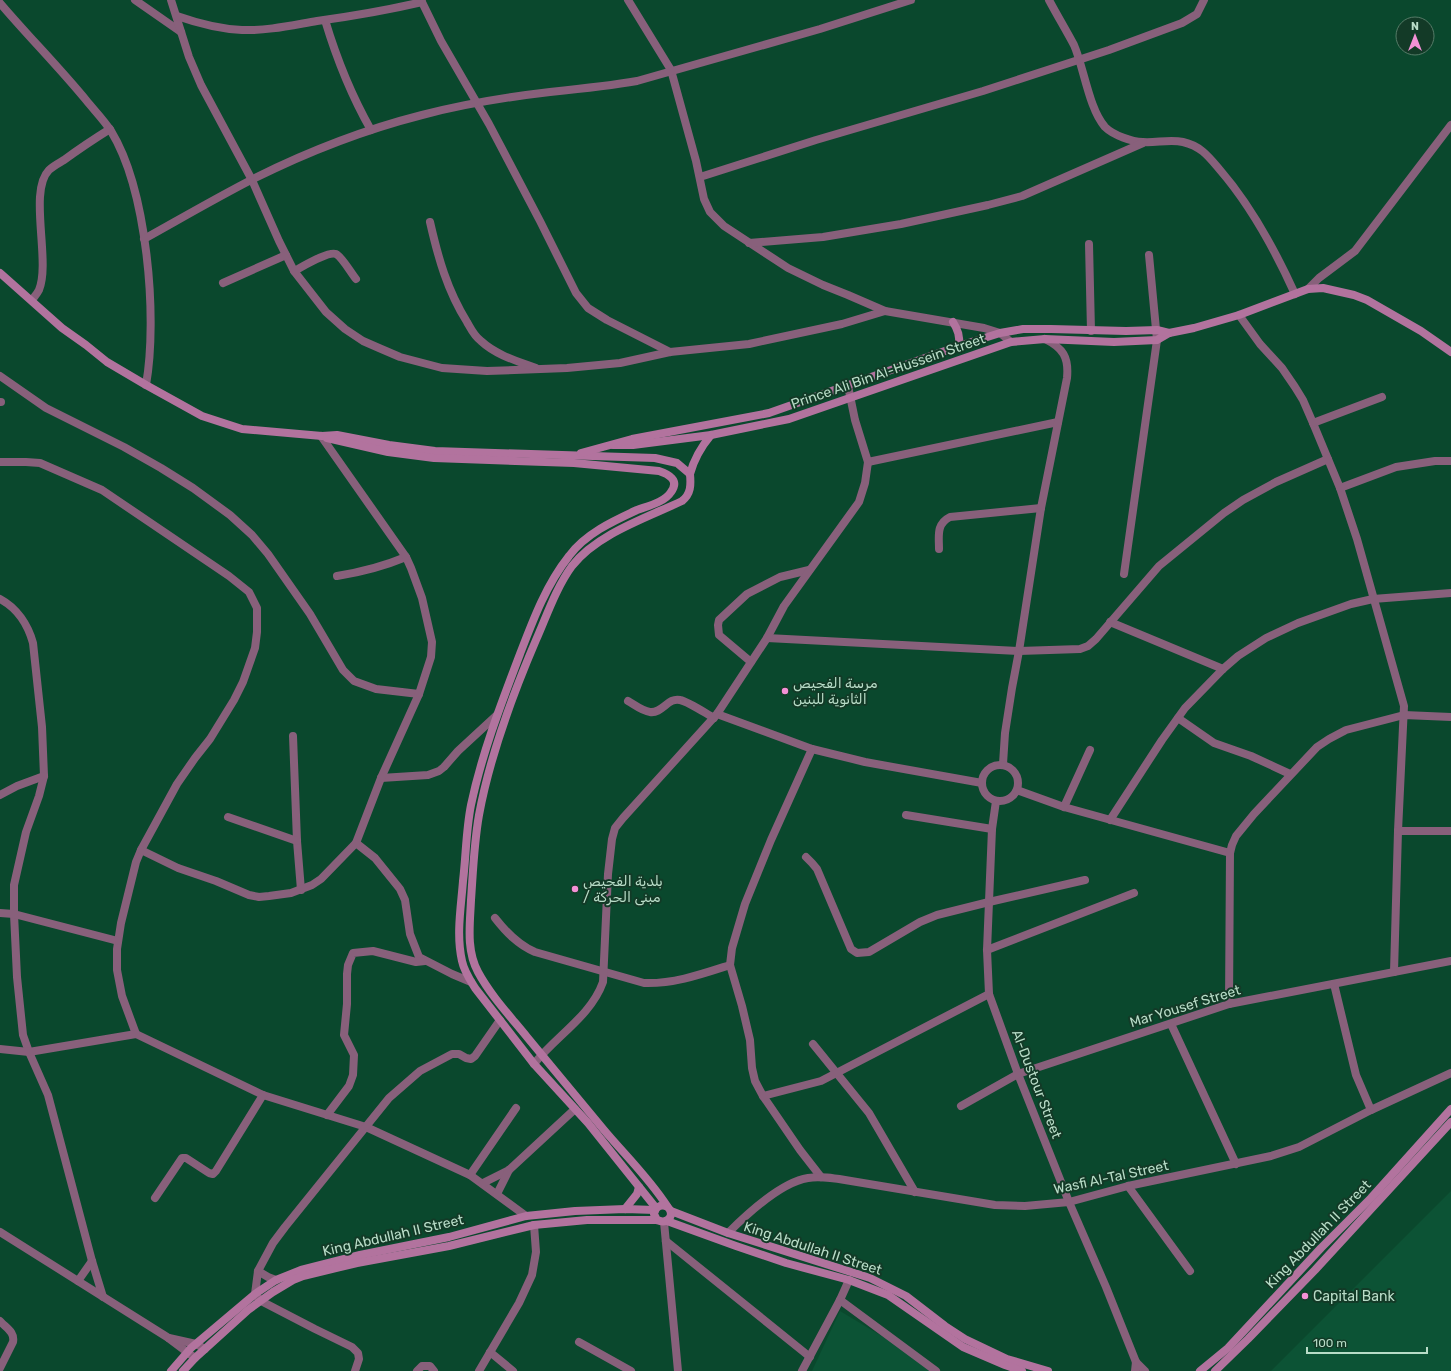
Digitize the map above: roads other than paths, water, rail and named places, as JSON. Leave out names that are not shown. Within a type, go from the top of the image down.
[{"type":"street","points":[[135,0],[181,32]]},
{"type":"street","points":[[171,0],[189,57],[200,85],[252,180],[294,271],[326,312],[345,329],[363,341],[400,357],[442,368],[487,371],[540,370],[620,363],[670,352],[749,344],[842,324],[884,311]]},
{"type":"street","points":[[628,0],[671,70],[677,87],[700,177],[704,199],[710,212],[724,226],[788,268],[823,286],[848,294],[884,311],[953,322],[1000,333],[1011,342]]},
{"type":"street","points":[[144,239],[252,180],[346,138],[371,130],[423,115],[477,103],[637,81],[820,28],[889,3],[911,0]]},
{"type":"street","points":[[1049,0],[1074,45],[1088,92],[1097,114],[1104,126],[1120,137],[1143,142],[1182,142],[1195,146],[1209,157],[1232,184],[1271,244],[1295,294]]},
{"type":"street","points":[[700,177],[816,140],[983,91],[1079,60],[1182,23],[1197,14],[1204,0]]},
{"type":"street","points":[[177,16],[223,28],[257,30],[374,12],[422,1],[441,41],[477,103],[540,221],[576,293],[588,308],[607,320],[670,352]]},
{"type":"street","points":[[0,3],[72,83],[110,129],[125,158],[134,189],[144,239],[149,286],[151,320],[149,371],[146,385]]},
{"type":"street","points":[[325,20],[333,48],[346,83],[359,110],[371,130]]},
{"type":"street","points":[[1308,289],[1319,278],[1355,251],[1451,125]]},
{"type":"street","points":[[32,300],[38,291],[41,282],[42,252],[40,197],[41,185],[44,178],[48,171],[79,148],[110,129]]},
{"type":"street","points":[[749,243],[823,237],[901,224],[988,205],[1022,196],[1143,142]]},
{"type":"street","points":[[430,222],[436,249],[449,289],[475,335],[481,342],[496,352],[540,370]]},
{"type":"street","points":[[1089,244],[1091,331]]},
{"type":"street","points":[[294,271],[333,253],[341,259],[356,279]]},
{"type":"street","points":[[223,283],[286,255]]},
{"type":"street","points":[[1124,574],[1158,340],[1149,255]]},
{"type":"street","name":"Prince Ali Bin Al-Hussein Street","points":[[0,273],[62,328],[98,355],[146,385],[202,416],[242,429],[321,436],[337,435],[389,445],[435,451],[577,455],[594,448],[613,445],[644,444],[711,435],[789,419],[1011,342],[1045,339],[1114,342],[1158,340],[1170,333],[1194,328],[1239,315],[1308,289],[1323,288],[1367,300],[1421,331],[1451,352]]},
{"type":"street","points":[[1239,315],[1260,344],[1282,368],[1303,400],[1313,423],[1340,488],[1361,553],[1404,706],[1398,831],[1394,972]]},
{"type":"street","points":[[953,322],[959,331],[960,346]]},
{"type":"street","name":"Prince Ali Bin Al-Hussein Street","points":[[613,445],[637,438],[769,413],[1000,333],[1023,329],[1091,331],[1157,330],[1170,333]]},
{"type":"street","points":[[1003,764],[1005,733],[1012,688],[1020,651],[1041,508],[1067,370],[1063,352],[1056,345],[1045,339]]},
{"type":"street","points":[[0,376],[46,408],[124,447],[167,472],[208,498],[230,515],[252,535],[268,554],[310,614],[343,670],[354,681],[376,689],[420,694]]},
{"type":"street","points":[[534,1064],[542,1054],[585,1012],[601,988],[603,982],[608,874],[612,839],[615,828],[715,716],[767,638],[784,606],[859,502],[865,483],[868,462],[855,420],[852,398],[848,386]]},
{"type":"street","points":[[1313,423],[1382,397]]},
{"type":"street","points":[[868,462],[1058,422]]},
{"type":"street","points":[[663,1221],[671,1215],[669,1209],[655,1188],[604,1130],[496,999],[478,972],[472,958],[470,946],[472,882],[479,816],[493,757],[516,692],[557,593],[572,567],[587,550],[628,526],[682,501],[687,497],[690,492],[690,474],[696,457],[705,441],[711,435]]},
{"type":"street","points":[[141,850],[178,868],[216,881],[249,895],[259,897],[280,896],[301,890],[321,879],[356,843],[381,778],[420,694],[431,657],[432,642],[422,598],[406,557],[321,436]]},
{"type":"street","name":"Prince Ali Bin Al-Hussein Street","points":[[321,436],[366,448],[426,458],[574,463],[659,471],[669,474],[674,482],[674,487],[663,499],[610,523],[583,540],[570,554],[549,585],[507,689]]},
{"type":"street","points":[[574,463],[577,455],[655,458],[670,461],[683,467],[690,474]]},
{"type":"street","points":[[767,638],[1020,651],[1080,649],[1088,646],[1159,566],[1224,513],[1243,500],[1276,482],[1328,459]]},
{"type":"street","points":[[1340,488],[1396,467],[1435,461],[1451,461]]},
{"type":"street","points":[[0,462],[40,463],[102,490],[229,576],[249,592],[255,604],[258,619],[258,632],[255,648],[243,682],[234,700],[210,739],[194,758],[177,784],[141,850],[127,898],[118,941],[117,970],[122,996],[136,1034]]},
{"type":"street","points":[[939,549],[940,526],[950,517],[1041,508]]},
{"type":"street","points":[[337,576],[362,572],[406,557]]},
{"type":"street","points":[[751,662],[719,635],[719,620],[746,594],[780,577],[809,570]]},
{"type":"street","points":[[1110,820],[1178,718],[1195,697],[1238,656],[1266,638],[1292,626],[1351,604],[1373,599],[1451,593]]},
{"type":"street","points":[[0,599],[19,614],[28,629],[33,643],[42,727],[44,776],[39,796],[26,832],[14,885],[17,977],[23,1035],[48,1095],[103,1297]]},
{"type":"street","points":[[1110,622],[1223,669]]},
{"type":"street","points":[[516,692],[507,689],[480,768],[471,807],[462,898],[460,946],[462,962],[471,982],[534,1064],[575,1109],[639,1187],[655,1209],[654,1214],[663,1221],[678,1371]]},
{"type":"street","points":[[628,701],[652,713],[657,712],[670,701],[680,700],[715,716],[812,749],[865,762],[982,783]]},
{"type":"street","points":[[381,778],[428,775],[439,771],[497,715]]},
{"type":"street","points":[[1229,1004],[1230,853],[1232,845],[1243,827],[1290,774],[1317,747],[1346,730],[1404,715],[1451,717]]},
{"type":"street","points":[[1178,718],[1214,743],[1251,756],[1290,774]]},
{"type":"street","points":[[293,736],[297,841],[301,890]]},
{"type":"street","points":[[812,749],[771,840],[745,904],[732,948],[730,965],[747,1026],[754,1074],[763,1096],[800,1150],[822,1177]]},
{"type":"street","points":[[1064,806],[1090,750]]},
{"type":"street","points":[[1003,764],[1011,767],[1017,774],[1019,782],[1017,790],[1008,799],[996,801],[989,797],[984,791],[982,783],[983,776],[988,769],[995,765],[1003,764]]},
{"type":"street","points":[[0,794],[44,776]]},
{"type":"street","points":[[1017,790],[1110,820],[1230,853]]},
{"type":"street","name":"Al-Dustour Street","points":[[996,801],[992,829],[986,950],[989,994],[1018,1074],[1069,1202],[1106,1287],[1135,1367],[1145,1371]]},
{"type":"street","points":[[906,815],[992,829]]},
{"type":"street","points":[[228,817],[297,841]]},
{"type":"street","points":[[1398,831],[1451,831]]},
{"type":"street","points":[[356,843],[375,858],[400,889],[405,900],[412,942],[419,957],[471,982]]},
{"type":"street","points":[[806,857],[817,869],[851,949],[857,953],[869,952],[920,922],[937,915],[1085,880]]},
{"type":"street","points":[[986,950],[1134,893]]},
{"type":"street","points":[[0,913],[14,914],[118,941]]},
{"type":"street","points":[[494,918],[516,941],[525,948],[644,983],[659,984],[675,981],[730,965]]},
{"type":"street","points":[[327,1115],[349,1086],[354,1075],[354,1055],[344,1034],[347,1004],[348,965],[354,953],[373,951],[416,962],[425,961]]},
{"type":"street","name":"Mar Yousef Street","points":[[961,1106],[1018,1074],[1229,1004],[1451,961]]},
{"type":"street","points":[[1334,984],[1356,1075],[1371,1110]]},
{"type":"street","points":[[763,1096],[821,1081],[893,1042],[989,994]]},
{"type":"street","points":[[355,1371],[359,1359],[358,1353],[352,1347],[315,1330],[261,1300],[255,1294],[258,1271],[284,1226],[389,1098],[420,1072],[452,1054],[458,1054],[471,1059],[475,1056],[500,1020]]},
{"type":"street","points":[[1171,1024],[1236,1164]]},
{"type":"street","points":[[0,1049],[29,1052],[136,1034],[263,1095],[366,1127],[470,1175],[483,1183],[526,1216]]},
{"type":"street","points":[[813,1044],[869,1113],[915,1192]]},
{"type":"street","name":"Wasfi Al-Tal Street","points":[[728,1233],[747,1214],[785,1188],[800,1180],[822,1177],[995,1205],[1025,1206],[1069,1202],[1128,1186],[1272,1156],[1299,1147],[1371,1110],[1451,1073]]},
{"type":"street","points":[[155,1198],[182,1158],[186,1158],[213,1174],[263,1095]]},
{"type":"street","points":[[470,1175],[516,1108]]},
{"type":"street","points":[[483,1183],[509,1170],[575,1109]]},
{"type":"street","name":"King Abdullah II Street","points":[[1200,1371],[1228,1348],[1321,1248],[1371,1198],[1451,1109]]},
{"type":"street","name":"King Abdullah II Street","points":[[1215,1371],[1315,1270],[1451,1122]]},
{"type":"street","points":[[497,1194],[509,1170]]},
{"type":"street","points":[[1128,1186],[1190,1271]]},
{"type":"street","points":[[625,1209],[637,1194],[639,1187]]},
{"type":"street","points":[[655,1209],[659,1206],[669,1209]]},
{"type":"street","name":"King Abdullah II Street","points":[[171,1371],[196,1344],[255,1294],[276,1280],[289,1274],[327,1263],[449,1237],[526,1216],[575,1211],[655,1209]]},
{"type":"street","name":"King Abdullah II Street","points":[[669,1209],[728,1233],[870,1278],[906,1296],[945,1326],[965,1339],[1007,1359],[1048,1371]]},
{"type":"street","name":"King Abdullah II Street","points":[[183,1371],[195,1358],[261,1300],[293,1280],[313,1273],[371,1260],[449,1246],[534,1225],[587,1220],[663,1221],[786,1262],[849,1280],[888,1295],[963,1347],[1022,1371]]},
{"type":"street","points":[[478,1371],[518,1303],[532,1275],[536,1252],[534,1225]]},
{"type":"street","points":[[0,1232],[167,1337],[195,1358]]},
{"type":"street","points":[[666,1241],[810,1357]]},
{"type":"street","points":[[78,1281],[92,1261]]},
{"type":"street","points":[[258,1271],[276,1280]]},
{"type":"street","points":[[802,1371],[849,1280]]},
{"type":"street","points":[[840,1300],[936,1371]]},
{"type":"street","points":[[0,1321],[12,1332],[14,1338],[0,1368]]},
{"type":"street","points":[[167,1337],[196,1344],[205,1349]]},
{"type":"street","points":[[579,1342],[631,1371]]},
{"type":"street","points":[[490,1352],[513,1371]]},
{"type":"street","points":[[417,1371],[422,1366],[430,1366],[434,1371]]},
{"type":"place","name":"مرسة الفحيص الثانوية للبنين","points":[[785,691]]},
{"type":"place","name":"بلدية الفحيص / مبنى الحركة","points":[[575,889]]},
{"type":"place","name":"Capital Bank","points":[[1305,1296]]}]
